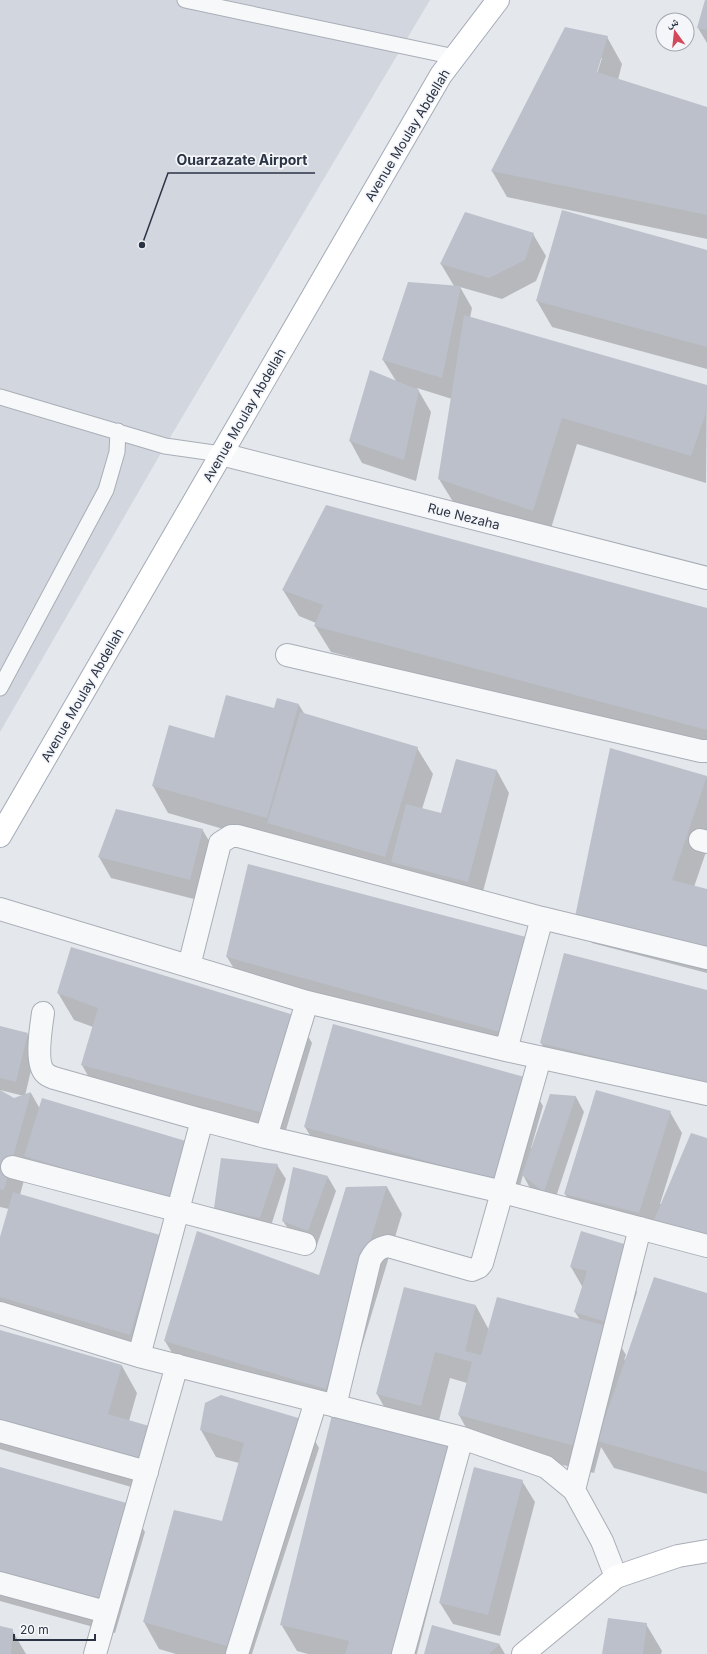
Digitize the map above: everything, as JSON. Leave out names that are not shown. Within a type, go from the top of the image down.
[{"type":"main road","name":"Avenue Moulay Abdellah","points":[[0,836],[437,82],[498,0]]},
{"type":"main road","points":[[523,1654],[616,1577],[678,1556],[707,1551]]},
{"type":"street","name":"Rue Nezaha","points":[[221,454],[707,578]]},
{"type":"street","points":[[287,655],[701,751],[707,751]]},
{"type":"street","points":[[189,966],[220,843],[231,836],[238,836],[542,918],[707,958]]},
{"type":"street","points":[[0,909],[307,1002],[540,1058],[707,1094]]},
{"type":"street","points":[[506,1050],[542,918]]},
{"type":"street","points":[[266,1138],[307,1002]]},
{"type":"street","points":[[43,1013],[39,1041],[42,1067],[45,1074],[54,1078],[266,1138],[503,1192],[707,1246]]},
{"type":"street","points":[[237,1654],[326,1403],[370,1260],[375,1252],[381,1247],[388,1246],[472,1270],[478,1268],[485,1256],[540,1058]]},
{"type":"street","points":[[139,1356],[202,1120]]},
{"type":"street","points":[[12,1168],[305,1244]]},
{"type":"street","points":[[574,1490],[640,1228]]},
{"type":"street","points":[[0,1313],[139,1356],[462,1438],[546,1468],[574,1490],[602,1541],[616,1577]]},
{"type":"street","points":[[95,1654],[177,1365]]},
{"type":"street","points":[[0,1431],[147,1472]]},
{"type":"street","points":[[403,1654],[462,1438]]},
{"type":"street","points":[[0,1583],[106,1612]]},
{"type":"lane","points":[[185,0],[455,57]]},
{"type":"lane","points":[[0,397],[165,446],[221,454]]},
{"type":"lane","points":[[0,688],[106,490],[117,452],[118,431]]},
{"type":"shaded area","points":[[0,0],[430,0],[165,446],[0,732]]},
{"type":"building","points":[[705,0],[707,0],[707,30],[697,28]]},
{"type":"building","points":[[565,27],[608,36],[597,72],[707,107],[707,215],[491,171]]},
{"type":"building","points":[[562,210],[707,250],[707,347],[536,301]]},
{"type":"building","points":[[465,212],[534,233],[525,260],[489,278],[440,264]]},
{"type":"building","points":[[408,282],[461,286],[442,378],[382,360]]},
{"type":"building","points":[[464,315],[707,385],[707,410],[691,456],[562,418],[533,511],[438,479]]},
{"type":"building","points":[[370,370],[419,390],[404,460],[349,441]]},
{"type":"building","points":[[326,505],[707,608],[707,730],[314,626],[323,605],[282,590]]},
{"type":"building","points":[[226,695],[274,708],[277,698],[299,704],[267,818],[152,786],[169,725],[214,738]]},
{"type":"building","points":[[300,712],[418,747],[385,857],[267,823]]},
{"type":"building","points":[[610,748],[707,776],[672,880],[707,889],[707,951],[575,917]]},
{"type":"building","points":[[456,759],[497,770],[468,882],[391,862],[406,804],[441,813]]},
{"type":"building","points":[[116,809],[203,829],[190,880],[98,857]]},
{"type":"building","points":[[248,864],[526,937],[500,1032],[226,957]]},
{"type":"building","points":[[71,947],[297,1016],[267,1114],[81,1065],[98,1008],[57,993]]},
{"type":"building","points":[[564,953],[707,990],[707,1084],[540,1043]]},
{"type":"building","points":[[333,1024],[528,1078],[499,1181],[304,1127]]},
{"type":"building","points":[[0,1026],[28,1033],[16,1082],[0,1078]]},
{"type":"building","points":[[0,1090],[14,1098],[31,1092],[4,1190],[0,1189]]},
{"type":"building","points":[[596,1090],[671,1111],[639,1213],[564,1194]]},
{"type":"building","points":[[550,1094],[576,1096],[544,1192],[522,1175]]},
{"type":"building","points":[[42,1098],[189,1142],[172,1200],[24,1156]]},
{"type":"building","points":[[691,1133],[707,1138],[707,1235],[654,1220]]},
{"type":"building","points":[[221,1158],[278,1164],[260,1218],[214,1208]]},
{"type":"building","points":[[293,1167],[328,1176],[308,1231],[282,1221]]},
{"type":"building","points":[[387,1186],[326,1389],[164,1341],[197,1231],[319,1275],[346,1187]]},
{"type":"building","points":[[13,1192],[160,1235],[130,1335],[0,1297],[0,1237]]},
{"type":"building","points":[[581,1231],[631,1246],[623,1251],[618,1267],[625,1270],[609,1323],[574,1312],[587,1271],[570,1267]]},
{"type":"building","points":[[654,1277],[707,1293],[707,1472],[597,1441]]},
{"type":"building","points":[[404,1287],[476,1305],[465,1351],[481,1355],[497,1297],[611,1327],[579,1447],[458,1415],[472,1362],[435,1352],[421,1406],[376,1394]]},
{"type":"building","points":[[0,1330],[122,1365],[108,1414],[149,1426],[137,1467],[0,1428]]},
{"type":"building","points":[[221,1395],[305,1420],[230,1647],[143,1622],[174,1510],[222,1521],[244,1443],[200,1430],[205,1403]]},
{"type":"building","points":[[332,1415],[448,1444],[396,1654],[345,1654],[349,1641],[280,1625]]},
{"type":"building","points":[[0,1467],[130,1504],[99,1607],[0,1579]]},
{"type":"building","points":[[474,1467],[523,1480],[488,1615],[439,1603]]},
{"type":"building","points":[[608,1618],[647,1623],[643,1654],[602,1654]]},
{"type":"building","points":[[432,1625],[500,1644],[489,1654],[424,1654]]},
{"type":"building","points":[[0,1626],[13,1629],[11,1654],[0,1654]]},
{"type":"place","name":"Ouarzazate Airport","points":[[142,245]]}]
